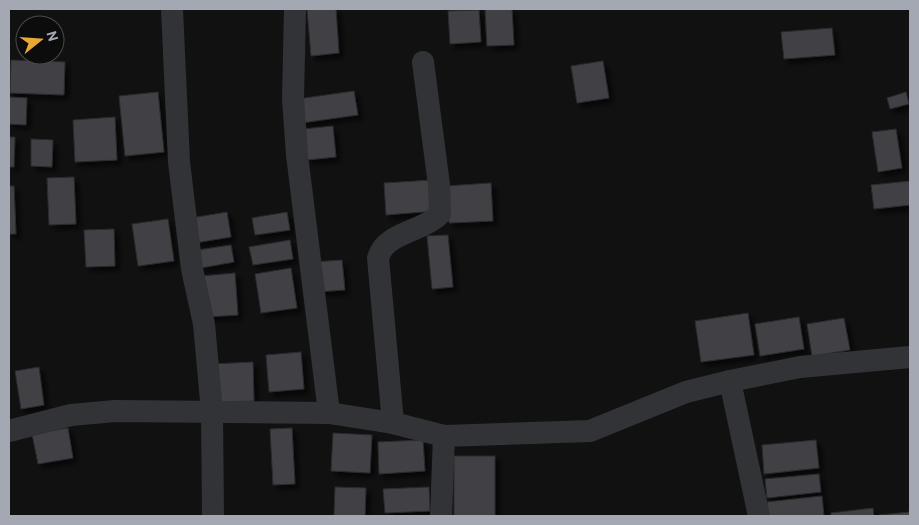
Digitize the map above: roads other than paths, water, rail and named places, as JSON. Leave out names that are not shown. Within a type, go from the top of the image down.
[{"type":"street","points":[[172,9],[179,162],[192,269],[204,324],[212,412],[213,516]]},
{"type":"street","points":[[295,9],[293,99],[297,155],[329,413]]},
{"type":"street","points":[[393,423],[378,258],[380,249],[389,241],[434,221],[440,214],[439,185],[423,62]]},
{"type":"street","points":[[9,431],[71,415],[116,410],[329,413],[393,423],[444,436],[590,431],[686,392],[730,380],[800,367],[910,357]]},
{"type":"street","points":[[730,380],[759,516]]},
{"type":"street","points":[[441,516],[444,436]]}]
